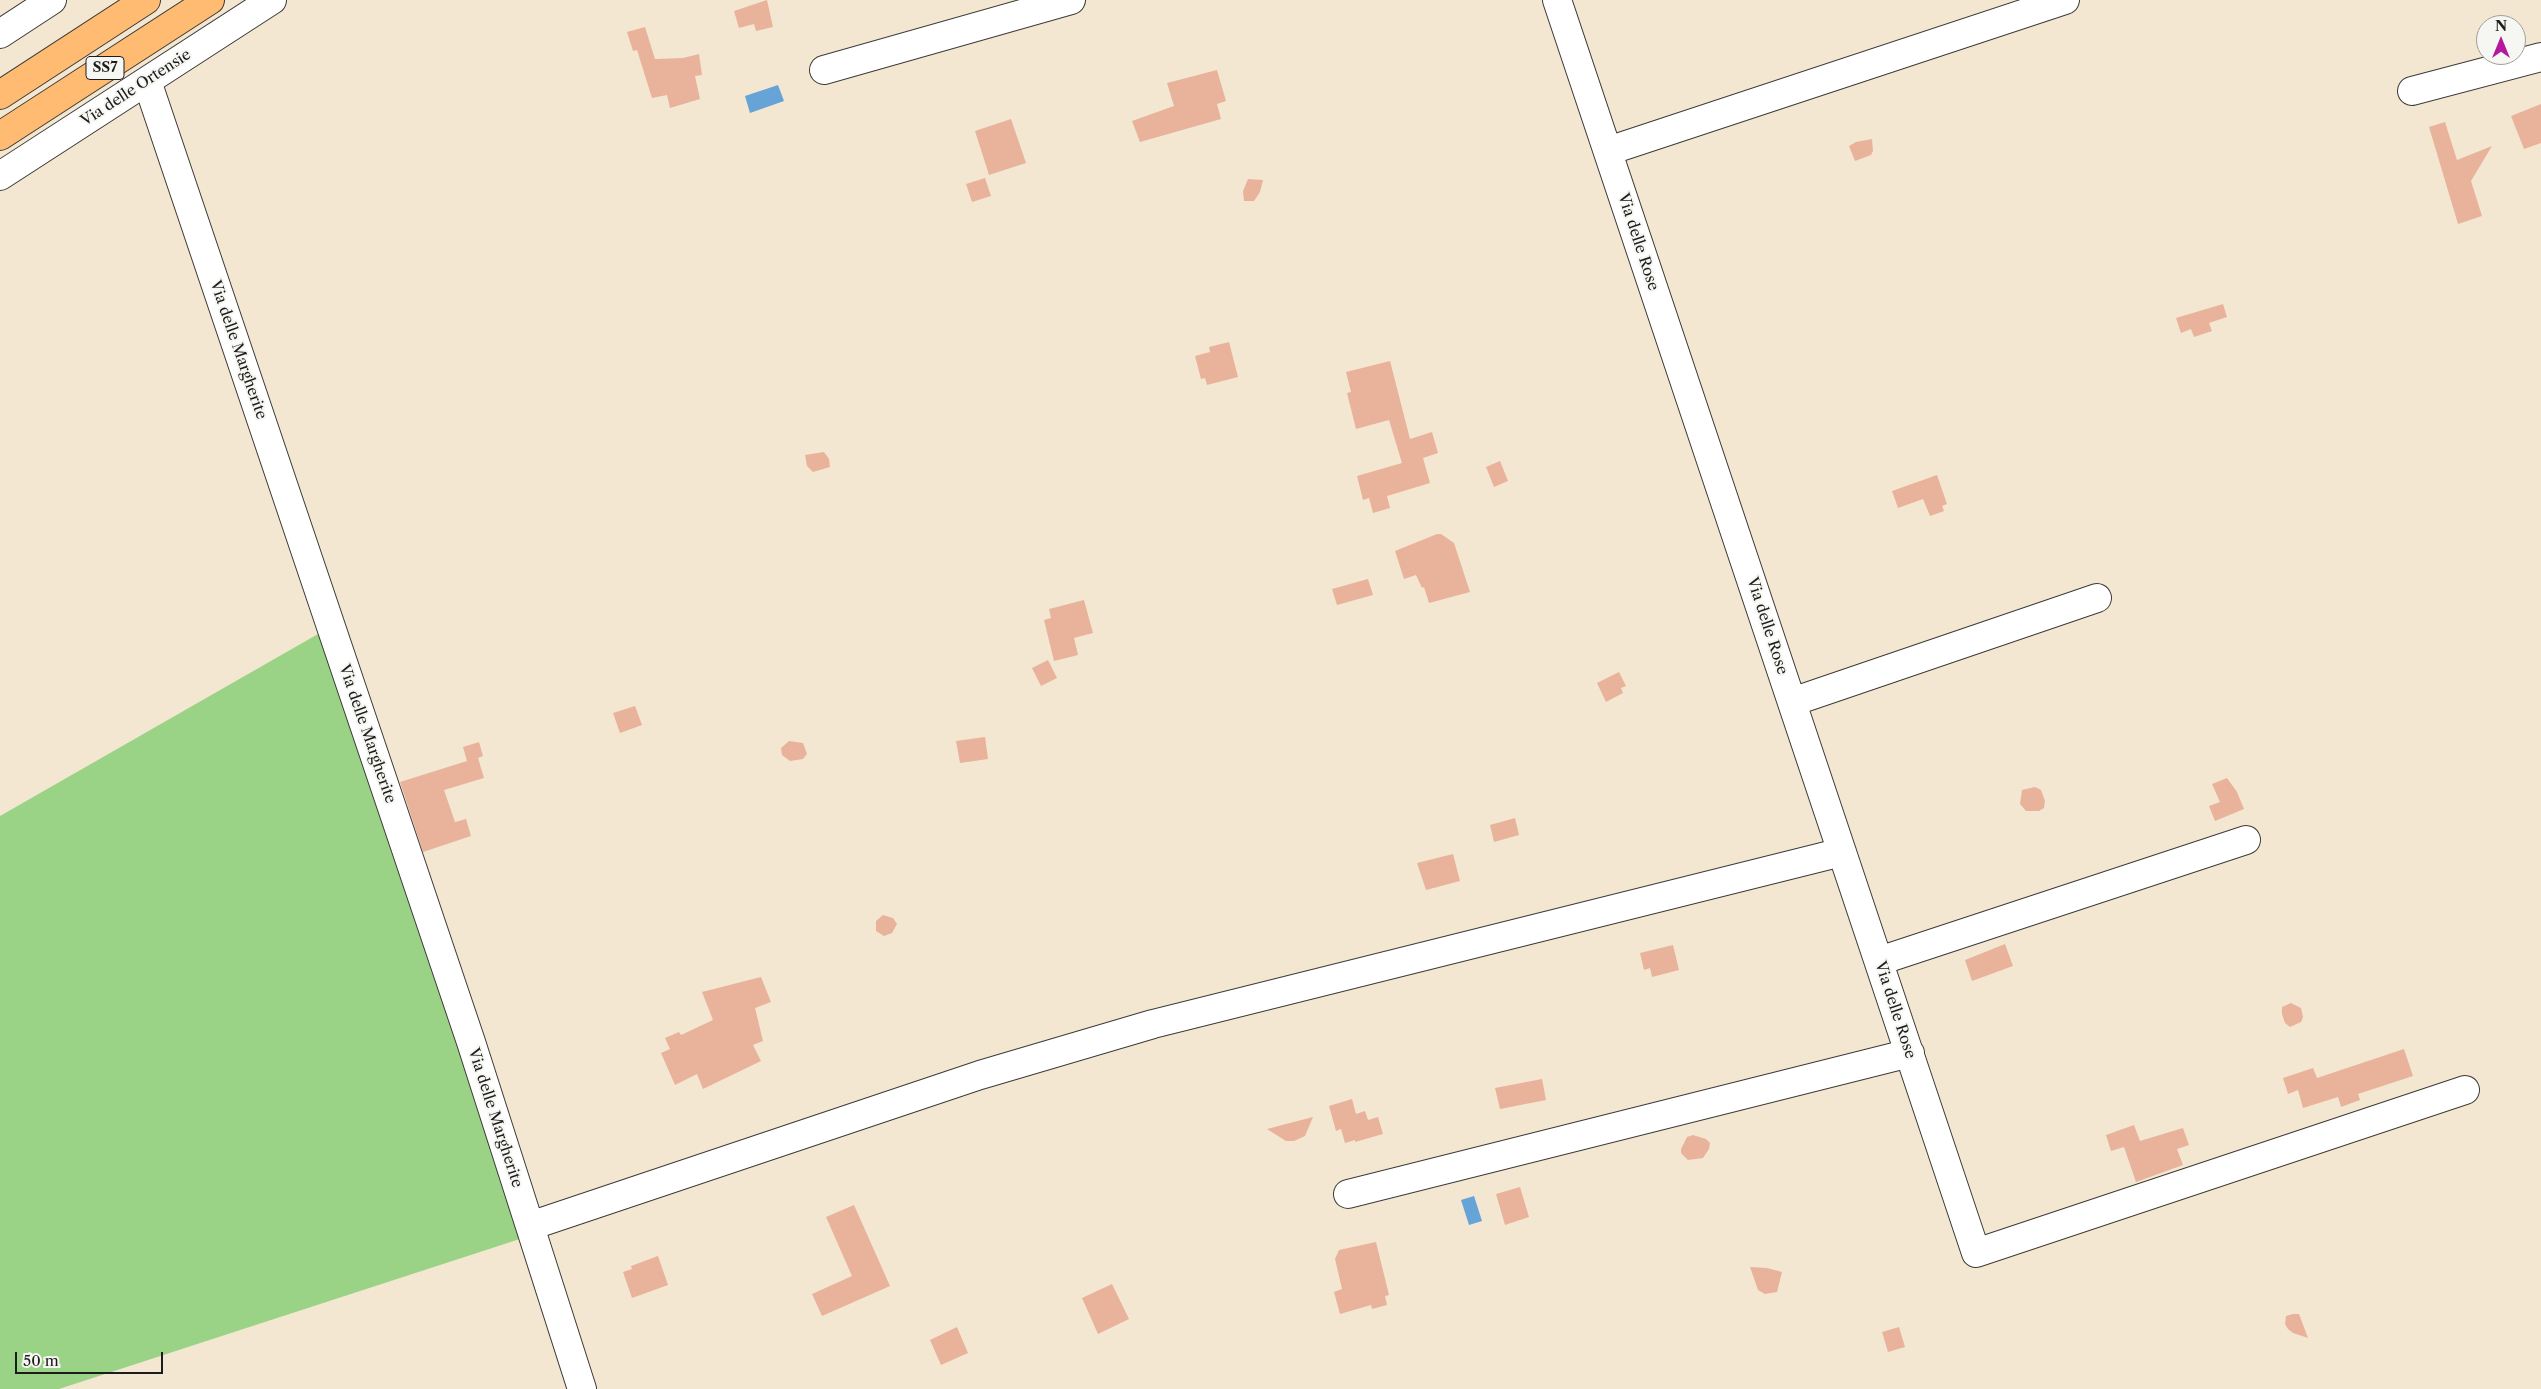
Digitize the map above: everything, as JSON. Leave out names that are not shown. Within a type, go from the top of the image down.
[{"type":"highway","name":"SS7","points":[[0,94],[146,0]]},
{"type":"highway","name":"SS7","points":[[0,136],[210,0]]},
{"type":"street","points":[[0,34],[52,0]]},
{"type":"street","name":"Via delle Ortensie","points":[[0,176],[272,0]]},
{"type":"street","points":[[824,70],[1071,0]]},
{"type":"street","name":"Via delle Rose","points":[[1557,0],[1976,1253],[2465,1090]]},
{"type":"street","points":[[1608,151],[2065,0]]},
{"type":"street","points":[[2412,91],[2541,57]]},
{"type":"street","name":"Via delle Margherite","points":[[147,81],[471,1042],[582,1389]]},
{"type":"street","points":[[1792,702],[2097,598]]},
{"type":"street","points":[[1879,960],[2246,840]]},
{"type":"street","points":[[530,1226],[980,1075],[1153,1024],[1842,852]]},
{"type":"street","points":[[1348,1194],[1910,1053]]},
{"type":"green space","points":[[325,630],[526,1237],[59,1389],[0,1389],[0,816]]},
{"type":"water","points":[[778,85],[784,101],[750,113],[745,96]]},
{"type":"water","points":[[1474,1196],[1482,1221],[1469,1225],[1461,1200]]},
{"type":"building","points":[[767,0],[773,27],[756,31],[754,24],[739,28],[734,11]]},
{"type":"building","points":[[645,27],[655,59],[683,58],[699,54],[702,75],[695,76],[700,99],[670,108],[667,95],[652,98],[637,50],[633,51],[627,32]]},
{"type":"building","points":[[1217,70],[1226,101],[1217,104],[1221,119],[1140,142],[1132,121],[1174,106],[1167,83]]},
{"type":"building","points":[[2541,104],[2541,143],[2524,149],[2511,116]]},
{"type":"building","points":[[1011,119],[1026,163],[989,175],[975,131]]},
{"type":"building","points":[[2445,122],[2457,160],[2492,146],[2471,181],[2482,216],[2458,224],[2429,127]]},
{"type":"building","points":[[1872,139],[1873,151],[1871,155],[1855,161],[1849,146],[1856,142]]},
{"type":"building","points":[[985,178],[991,196],[972,202],[966,184]]},
{"type":"building","points":[[1248,179],[1263,180],[1260,192],[1254,201],[1244,201],[1243,191]]},
{"type":"building","points":[[2223,304],[2227,317],[2209,323],[2212,331],[2194,337],[2191,329],[2181,333],[2176,318]]},
{"type":"building","points":[[1229,342],[1238,377],[1207,385],[1205,378],[1201,379],[1195,356],[1210,352],[1209,347]]},
{"type":"building","points":[[1390,361],[1410,439],[1432,432],[1438,453],[1423,458],[1430,483],[1387,496],[1390,508],[1373,513],[1369,498],[1363,500],[1357,476],[1402,463],[1389,420],[1356,429],[1347,393],[1351,392],[1346,372]]},
{"type":"building","points":[[824,452],[829,459],[830,467],[813,472],[807,466],[805,455]]},
{"type":"building","points":[[1500,461],[1508,481],[1494,487],[1486,467]]},
{"type":"building","points":[[1937,475],[1947,504],[1942,506],[1944,511],[1930,516],[1923,499],[1898,508],[1892,491]]},
{"type":"building","points":[[1441,534],[1454,543],[1470,592],[1429,603],[1424,587],[1422,588],[1416,575],[1404,579],[1395,551]]},
{"type":"building","points":[[1368,579],[1373,595],[1337,605],[1332,589]]},
{"type":"building","points":[[1084,600],[1093,633],[1074,638],[1078,655],[1054,661],[1044,620],[1051,618],[1049,609]]},
{"type":"building","points":[[1048,660],[1057,678],[1041,686],[1032,668]]},
{"type":"building","points":[[1619,672],[1626,686],[1621,688],[1623,693],[1606,702],[1597,683]]},
{"type":"building","points":[[635,706],[642,725],[620,733],[613,713]]},
{"type":"building","points":[[985,737],[988,759],[960,763],[956,741]]},
{"type":"building","points":[[789,741],[803,743],[807,754],[803,759],[790,761],[782,755],[781,748]]},
{"type":"building","points":[[479,742],[483,756],[478,758],[484,778],[444,790],[455,822],[466,819],[471,836],[423,852],[400,782],[467,761],[463,747]]},
{"type":"building","points":[[2227,778],[2237,792],[2244,809],[2215,821],[2209,806],[2220,802],[2212,784]]},
{"type":"building","points":[[2035,787],[2041,790],[2045,801],[2044,808],[2039,811],[2026,811],[2020,804],[2022,790]]},
{"type":"building","points":[[1515,818],[1519,835],[1494,842],[1490,825]]},
{"type":"building","points":[[1453,854],[1460,881],[1426,890],[1417,863]]},
{"type":"building","points":[[883,915],[893,918],[897,924],[892,933],[884,936],[876,931],[876,921]]},
{"type":"building","points":[[2005,944],[2013,966],[1972,981],[1965,960]]},
{"type":"building","points":[[1673,945],[1679,970],[1652,977],[1650,968],[1644,970],[1640,953]]},
{"type":"building","points":[[761,977],[771,1002],[755,1008],[763,1041],[753,1045],[761,1061],[703,1089],[697,1074],[675,1085],[661,1053],[670,1049],[665,1038],[679,1032],[681,1035],[713,1020],[702,992]]},
{"type":"building","points":[[2291,1003],[2301,1008],[2303,1017],[2301,1022],[2290,1027],[2285,1023],[2282,1007]]},
{"type":"building","points":[[2404,1049],[2413,1076],[2358,1094],[2360,1100],[2341,1107],[2338,1097],[2303,1108],[2298,1090],[2288,1094],[2283,1078],[2313,1068],[2317,1078]]},
{"type":"building","points":[[1542,1079],[1546,1100],[1500,1109],[1495,1088]]},
{"type":"building","points":[[1352,1099],[1356,1114],[1365,1111],[1368,1120],[1378,1117],[1383,1134],[1345,1143],[1341,1129],[1336,1131],[1329,1106]]},
{"type":"building","points":[[1313,1117],[1305,1136],[1294,1141],[1286,1141],[1267,1129]]},
{"type":"building","points":[[2134,1125],[2140,1141],[2183,1128],[2189,1145],[2177,1149],[2183,1165],[2136,1182],[2124,1147],[2111,1151],[2106,1135]]},
{"type":"building","points":[[1693,1135],[1706,1139],[1710,1143],[1709,1149],[1703,1158],[1688,1160],[1681,1153],[1681,1149],[1687,1137]]},
{"type":"building","points":[[1520,1187],[1529,1217],[1505,1225],[1496,1194]]},
{"type":"building","points":[[854,1205],[890,1286],[822,1316],[812,1294],[852,1276],[826,1217]]},
{"type":"building","points":[[1376,1242],[1389,1295],[1385,1296],[1387,1305],[1372,1309],[1371,1305],[1340,1314],[1334,1292],[1342,1289],[1335,1259],[1339,1250]]},
{"type":"building","points":[[658,1256],[668,1285],[632,1298],[623,1272],[632,1269],[631,1266]]},
{"type":"building","points":[[1750,1267],[1767,1268],[1782,1272],[1777,1292],[1765,1294],[1758,1290]]},
{"type":"building","points":[[1112,1284],[1129,1319],[1098,1334],[1082,1298]]},
{"type":"building","points":[[2299,1314],[2308,1338],[2293,1333],[2288,1329],[2285,1324],[2286,1316]]},
{"type":"building","points":[[957,1327],[968,1353],[941,1365],[930,1340]]},
{"type":"building","points":[[1899,1327],[1905,1347],[1888,1352],[1882,1332]]}]
